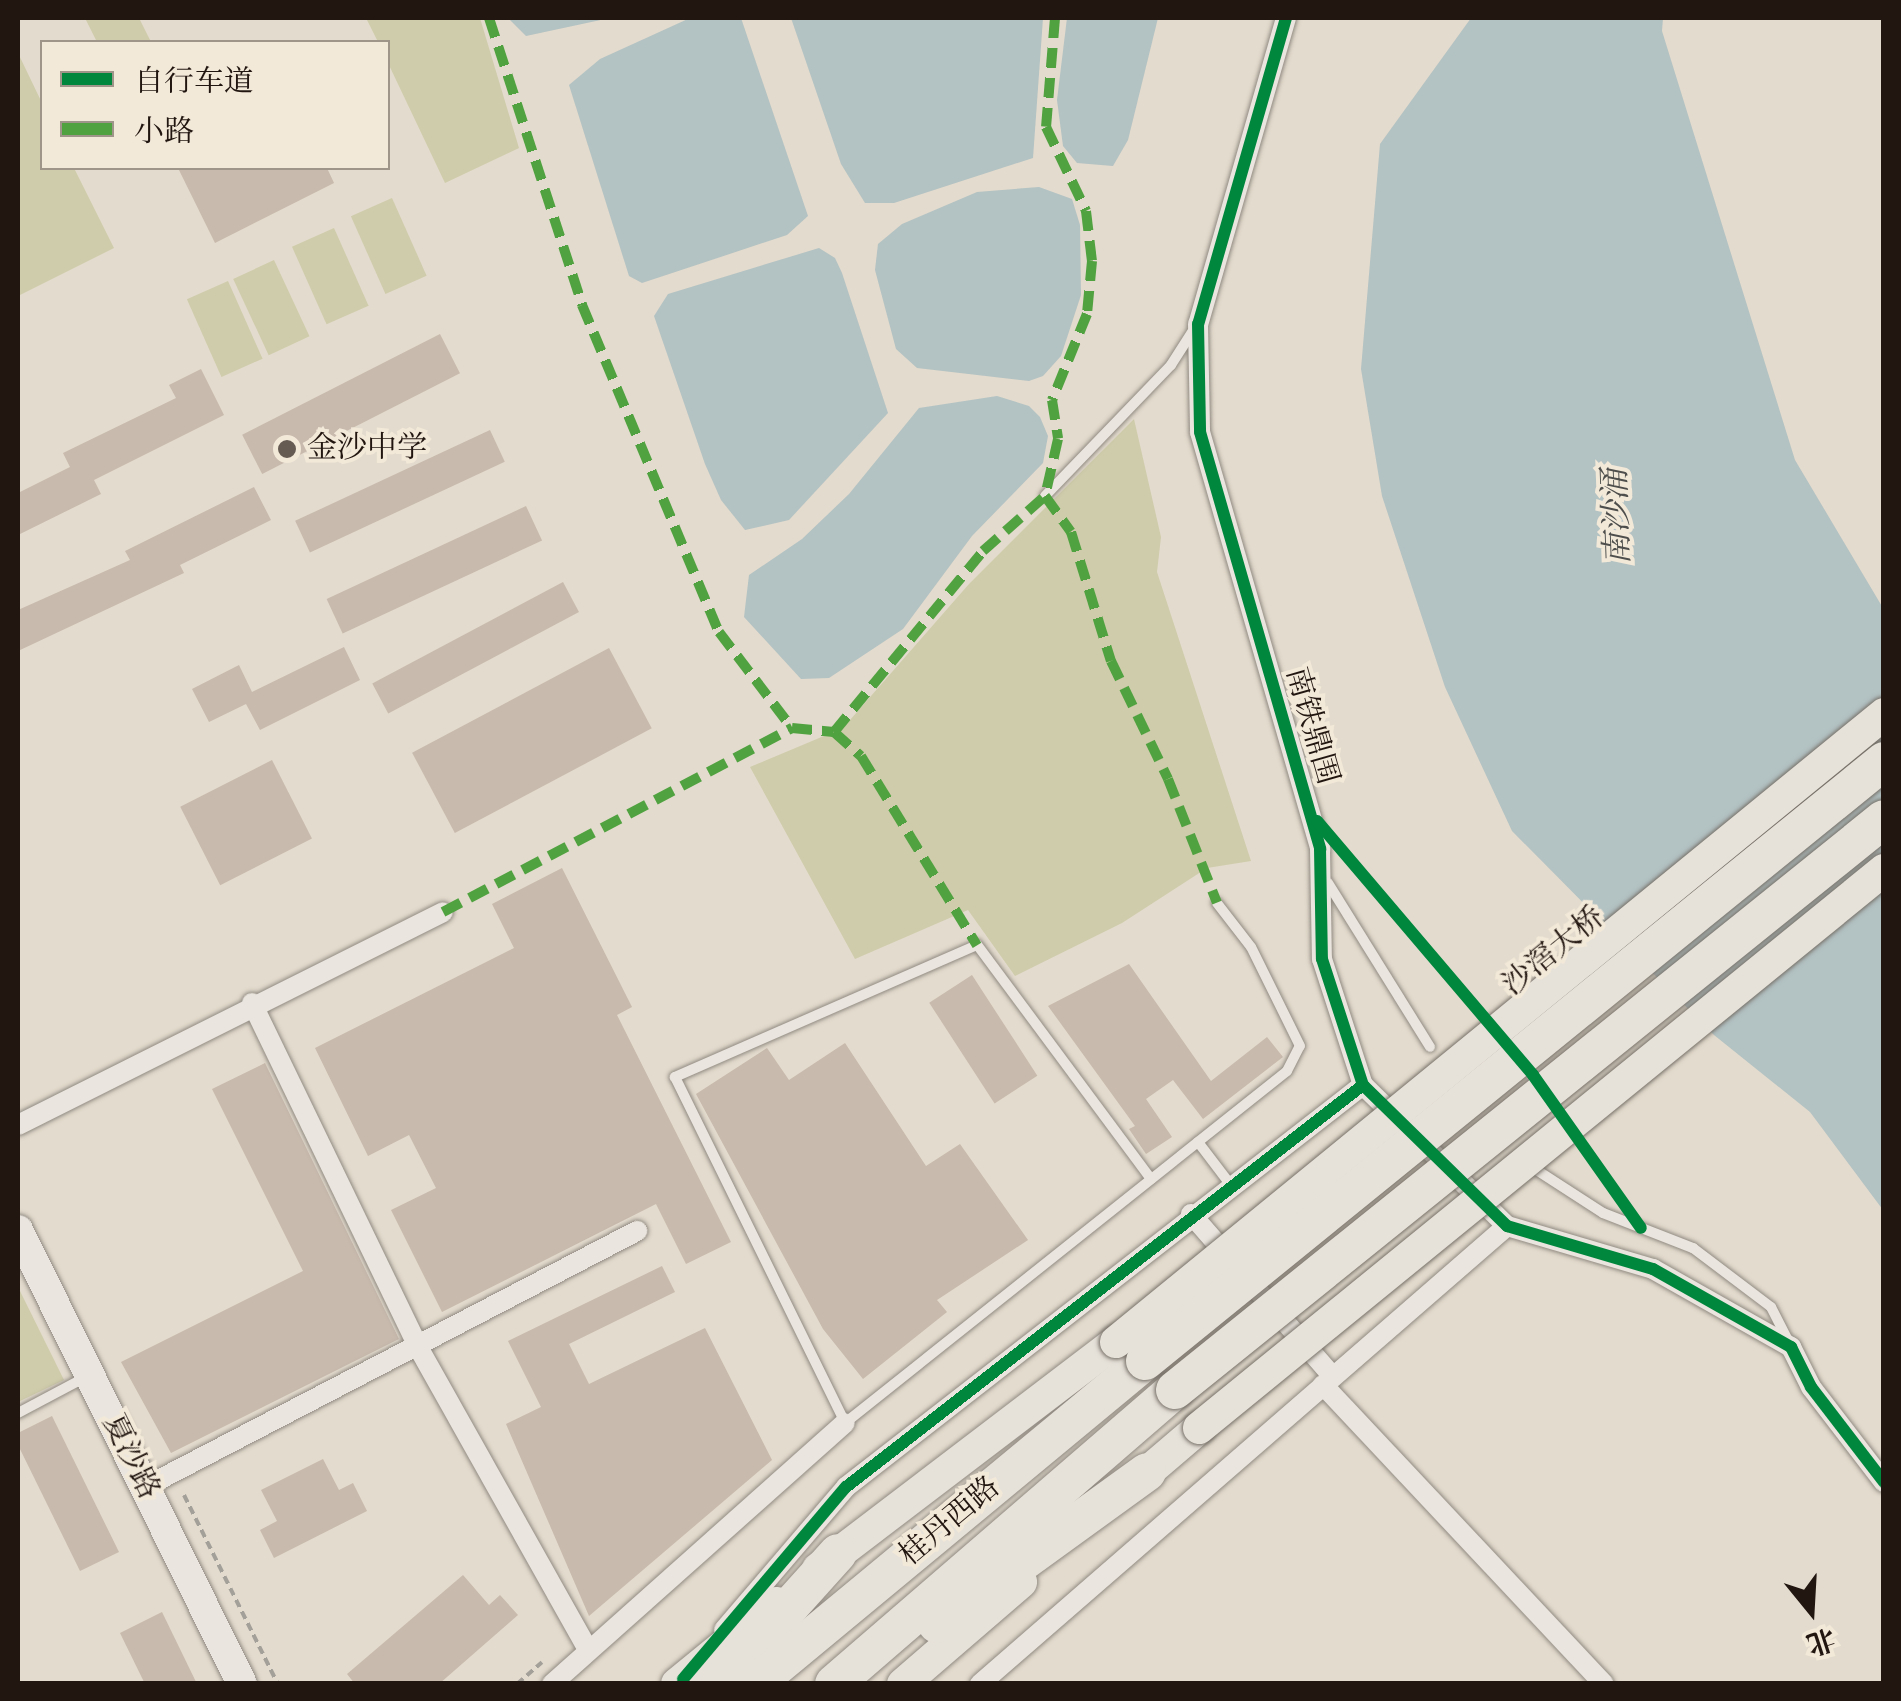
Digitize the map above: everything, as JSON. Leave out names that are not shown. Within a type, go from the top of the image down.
[{"type":"highway","name":"沙滘大桥","points":[[1131,1351],[1884,761]]},
{"type":"highway","name":"桂丹西路","points":[[834,1684],[1174,1390],[1884,819]]},
{"type":"highway","name":"桂丹西路","points":[[755,1684],[1131,1351]]},
{"type":"highway","points":[[854,1684],[1147,1472]]},
{"type":"highway","points":[[693,1682],[838,1553]]},
{"type":"main road","name":"沙滘大桥","points":[[1131,1351],[1884,714]]},
{"type":"main road","points":[[904,1684],[1199,1428],[1884,870]]},
{"type":"main road","points":[[838,1553],[1131,1351]]},
{"type":"street","name":"南铁鼎围","points":[[1286,18],[1198,324],[1200,432],[1320,849],[1322,958],[1364,1086],[1506,1226],[1653,1269],[1791,1347]]},
{"type":"street","points":[[18,1125],[252,1003],[442,912]]},
{"type":"street","points":[[252,1003],[417,1345],[588,1650]]},
{"type":"street","points":[[693,1682],[846,1487],[1190,1214],[1364,1086]]},
{"type":"street","points":[[1190,1214],[1328,1381],[1604,1684]]},
{"type":"street","points":[[980,1684],[1506,1226]]},
{"type":"street","name":"夏沙路","points":[[18,1230],[242,1684]]},
{"type":"street","points":[[145,1486],[637,1230]]},
{"type":"street","points":[[1791,1347],[1810,1387],[1884,1482]]},
{"type":"street","points":[[552,1684],[844,1423]]},
{"type":"lane","points":[[1045,496],[1171,364],[1198,324]]},
{"type":"lane","points":[[1320,849],[1331,895],[1430,1047]]},
{"type":"lane","points":[[1151,1180],[977,946],[674,1078],[844,1423],[1151,1180],[1288,1071],[1300,1046],[1251,948],[1217,904]]},
{"type":"lane","points":[[1198,1142],[1230,1184]]},
{"type":"lane","points":[[1534,1169],[1603,1213],[1693,1248],[1771,1308],[1791,1347]]},
{"type":"lane","points":[[18,1413],[90,1376]]},
{"type":"path","points":[[184,1495],[278,1684]]},
{"type":"shaded area","points":[[85,18],[139,18],[150,40],[96,40]]},
{"type":"shaded area","points":[[366,18],[480,18],[519,148],[445,183],[390,67],[390,40],[377,40]]},
{"type":"shaded area","points":[[18,53],[40,99],[40,170],[75,170],[114,248],[18,296]]},
{"type":"shaded area","points":[[392,198],[427,276],[385,294],[351,216]]},
{"type":"shaded area","points":[[334,228],[369,306],[327,324],[292,247]]},
{"type":"shaded area","points":[[274,260],[309,336],[269,355],[233,279]]},
{"type":"shaded area","points":[[228,281],[263,359],[221,377],[187,299]]},
{"type":"shaded area","points":[[1134,419],[1161,537],[1157,572],[1251,861],[1207,868],[1122,923],[1015,976],[968,910],[855,959],[750,767],[843,728],[969,584]]},
{"type":"shaded area","points":[[18,1287],[64,1380],[18,1402]]},
{"type":"water","points":[[508,18],[610,18],[526,36]]},
{"type":"water","points":[[690,18],[741,18],[808,216],[787,235],[642,283],[629,276],[569,85],[600,59]]},
{"type":"water","points":[[791,18],[1043,18],[1033,158],[894,203],[865,203],[841,164]]},
{"type":"water","points":[[1067,18],[1158,18],[1128,140],[1113,166],[1077,163],[1063,146],[1057,100]]},
{"type":"water","name":"南沙涌","points":[[1471,18],[1663,18],[1662,31],[1795,460],[1883,608],[1883,1210],[1810,1112],[1714,1035],[1512,831],[1445,687],[1382,496],[1361,369],[1380,144]]},
{"type":"water","points":[[1039,187],[1072,199],[1080,225],[1081,295],[1061,356],[1043,376],[1029,381],[917,368],[896,349],[875,270],[878,244],[902,224],[977,192]]},
{"type":"water","points":[[819,248],[835,258],[842,273],[888,413],[789,520],[745,530],[721,500],[705,464],[654,316],[668,294]]},
{"type":"water","points":[[997,396],[1029,406],[1040,417],[1048,436],[1043,463],[972,536],[903,629],[829,678],[801,679],[744,617],[749,575],[802,539],[849,494],[919,408]]},
{"type":"building","points":[[179,170],[328,170],[334,183],[215,243]]},
{"type":"building","points":[[440,334],[460,373],[262,474],[242,435]]},
{"type":"building","points":[[201,369],[224,415],[94,480],[101,494],[18,535],[18,493],[70,467],[63,453],[176,398],[169,385]]},
{"type":"building","points":[[490,430],[505,462],[310,553],[295,521]]},
{"type":"building","points":[[254,487],[271,520],[180,565],[184,573],[18,651],[18,610],[130,560],[125,551]]},
{"type":"building","points":[[526,506],[542,540],[343,633],[327,599]]},
{"type":"building","points":[[563,582],[579,612],[388,713],[372,683]]},
{"type":"building","points":[[344,647],[360,680],[260,730],[246,704],[209,722],[192,689],[239,665],[252,692]]},
{"type":"building","points":[[609,648],[652,728],[455,833],[412,753]]},
{"type":"building","points":[[272,760],[312,838],[220,885],[180,807]]},
{"type":"building","points":[[562,868],[632,1007],[617,1015],[731,1242],[686,1264],[656,1204],[442,1312],[391,1210],[436,1188],[409,1135],[368,1156],[315,1048],[514,948],[492,904]]},
{"type":"building","points":[[1129,964],[1211,1081],[1267,1037],[1283,1057],[1203,1119],[1173,1080],[1146,1099],[1172,1137],[1146,1154],[1129,1129],[1135,1126],[1048,1006]]},
{"type":"building","points":[[972,975],[1037,1076],[995,1103],[929,1003]]},
{"type":"building","points":[[845,1043],[926,1166],[960,1144],[1028,1240],[937,1300],[947,1312],[863,1379],[823,1329],[696,1094],[767,1048],[789,1080]]},
{"type":"building","points":[[265,1063],[399,1339],[171,1453],[121,1362],[303,1271],[212,1089]]},
{"type":"building","points":[[662,1266],[675,1292],[569,1344],[589,1384],[705,1328],[772,1460],[589,1616],[506,1424],[541,1407],[508,1341]]},
{"type":"building","points":[[52,1416],[119,1552],[80,1571],[18,1445],[18,1433]]},
{"type":"building","points":[[323,1459],[339,1490],[353,1483],[367,1511],[274,1558],[260,1530],[277,1521],[261,1490]]},
{"type":"building","points":[[463,1575],[489,1605],[500,1595],[518,1615],[439,1684],[355,1684],[347,1674]]},
{"type":"building","points":[[162,1612],[197,1684],[145,1684],[120,1633]]},
{"type":"marked path","points":[[489,18],[582,305],[719,632],[792,728],[834,732],[861,756],[977,945]]},
{"type":"marked path","points":[[1055,18],[1046,127],[1086,211],[1092,261],[1087,314],[1052,400],[1058,439],[1045,496],[1071,532],[1111,661],[1168,779],[1217,903]]},
{"type":"marked path","points":[[834,732],[983,551],[1045,496]]},
{"type":"marked path","points":[[443,912],[792,728]]},
{"type":"cycle path","points":[[1286,18],[1198,324],[1200,432],[1320,849],[1322,959],[1363,1085],[1507,1226],[1653,1269],[1791,1347],[1811,1387],[1884,1482]]},
{"type":"cycle path","points":[[1317,821],[1533,1075],[1641,1228]]},
{"type":"cycle path","points":[[683,1679],[846,1487],[1363,1085]]},
{"type":"place","name":"金沙中学","points":[[287,449]]}]
